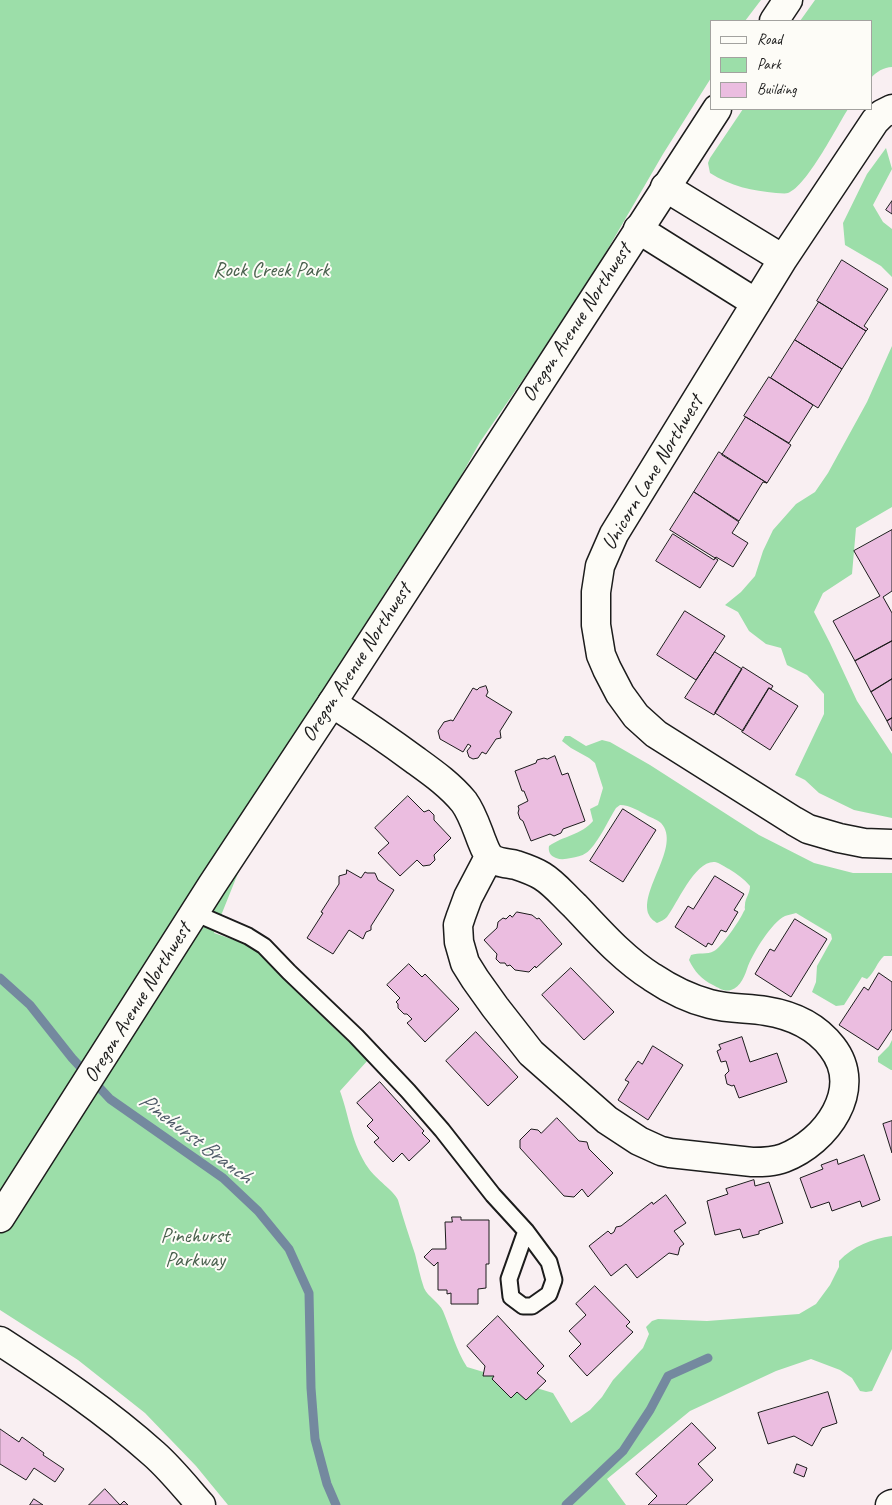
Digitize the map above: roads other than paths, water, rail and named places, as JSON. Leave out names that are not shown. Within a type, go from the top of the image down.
[{"type":"street","points":[[775,20],[788,0]]},
{"type":"street","name":"Unicorn Lane Northwest","points":[[892,108],[874,122],[756,303],[610,542],[600,566],[596,592],[596,625],[601,655],[606,669],[620,694],[636,716],[656,734],[779,813],[808,828],[831,836],[864,843],[892,844]]},
{"type":"street","name":"Oregon Avenue Northwest","points":[[0,1218],[195,913],[716,110]]},
{"type":"street","points":[[665,188],[783,259]]},
{"type":"street","points":[[638,229],[756,303]]},
{"type":"street","points":[[332,703],[394,744],[443,780],[458,795],[470,812],[489,857],[534,872],[551,882],[625,957],[641,970],[686,996],[711,1004],[782,1015],[803,1023],[826,1039],[838,1056],[844,1075],[844,1086],[834,1118],[822,1134],[805,1148],[784,1158],[752,1162],[661,1151],[639,1141],[607,1120],[531,1053],[495,1007],[465,963],[459,942],[458,925],[466,902],[489,857]]},
{"type":"street","points":[[0,1341],[50,1373],[123,1428],[156,1456],[201,1505]]},
{"type":"lane","points":[[195,913],[248,936],[264,946],[356,1036],[408,1091],[493,1195],[526,1231]]},
{"type":"waterway","name":"Pinehurst Branch","points":[[0,978],[30,1005],[72,1058],[110,1099],[223,1178],[258,1211],[289,1249],[309,1293],[311,1388],[315,1439],[327,1484],[336,1505]]},
{"type":"waterway","points":[[566,1505],[623,1451],[650,1410],[668,1376],[708,1358]]},
{"type":"park label","name":"Rock Creek Park","points":[[271,270]]},
{"type":"park label","name":"Pinehurst Parkway","points":[[195,1248]]}]
